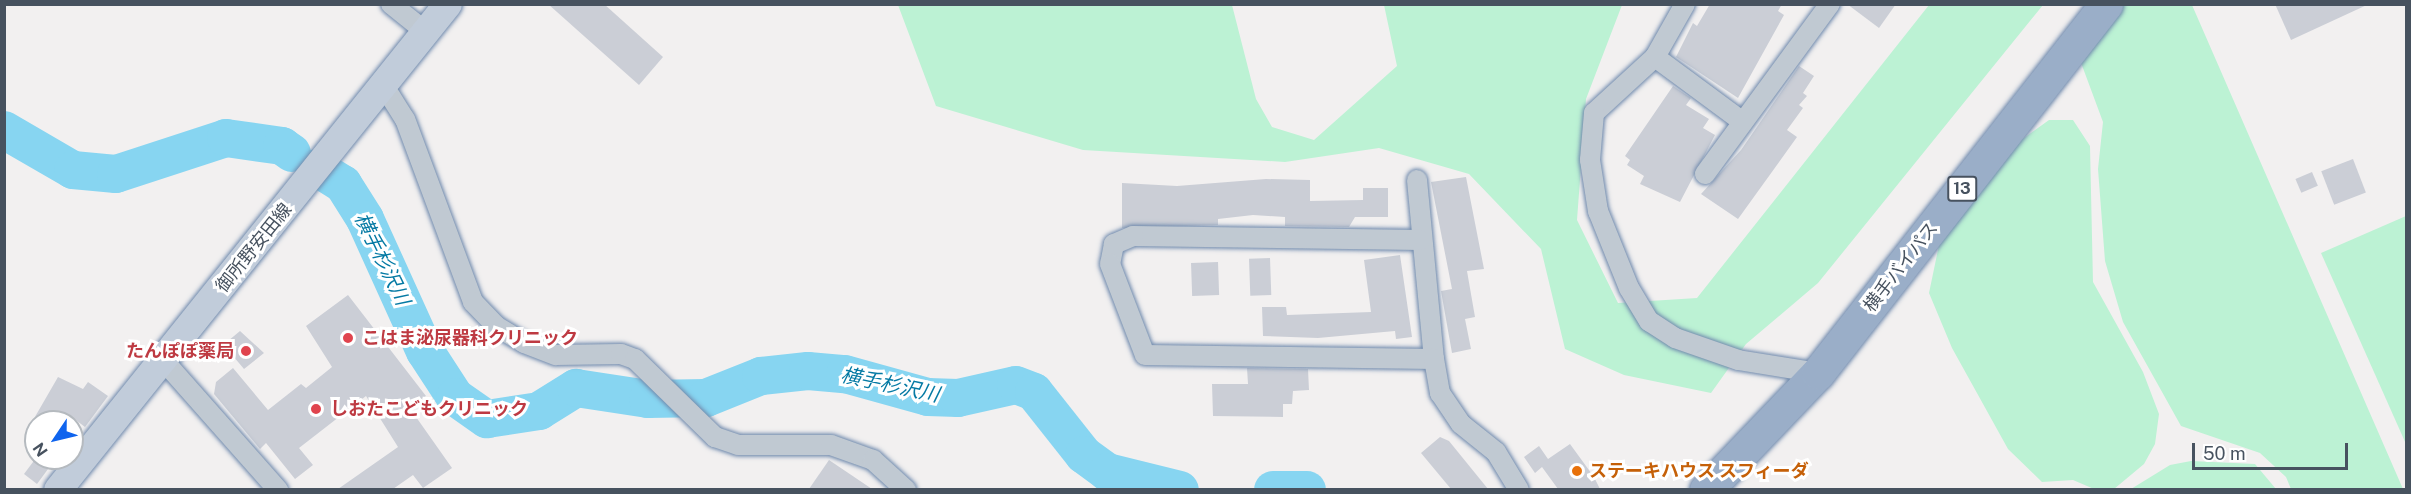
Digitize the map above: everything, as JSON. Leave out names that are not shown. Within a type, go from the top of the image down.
[{"type":"highway","name":"横手バイパス","points":[[1706,489],[1818,373],[2106,4]]},
{"type":"main road","name":"御所野安田線","points":[[58,489],[306,184],[448,4]]},
{"type":"street","points":[[391,4],[426,32]]},
{"type":"street","points":[[1685,4],[1655,57],[1594,113],[1590,160],[1598,211],[1629,288],[1649,321],[1675,338],[1738,360],[1818,373]]},
{"type":"street","points":[[1705,174],[1830,4]]},
{"type":"street","points":[[1655,57],[1743,122]]},
{"type":"street","points":[[384,86],[405,119],[473,302],[496,326],[524,343],[556,355],[621,354],[635,360],[715,436],[738,445],[831,445],[873,460],[906,489]]},
{"type":"street","points":[[1417,180],[1420,240],[1440,393],[1461,424],[1496,452],[1519,489]]},
{"type":"street","points":[[1420,240],[1132,236],[1114,244],[1110,264],[1145,355],[1434,359]]},
{"type":"street","points":[[163,360],[278,489]]},
{"type":"green space","points":[[898,5],[1232,5],[1256,99],[1272,127],[1314,140],[1397,66],[1384,5],[1622,5],[1586,99],[1577,220],[1618,303],[1697,298],[1929,5],[2043,5],[1818,283],[1746,344],[1711,393],[1624,375],[1565,349],[1541,249],[1469,174],[1379,148],[1285,162],[1083,150],[936,106]]},
{"type":"green space","points":[[2120,5],[2192,5],[2403,489],[2291,489],[2286,477],[2260,453],[2181,426],[2123,322],[2105,261],[2098,169],[2103,122],[2080,60]]},
{"type":"green space","points":[[2049,120],[2073,120],[2090,146],[2093,282],[2143,372],[2159,414],[2155,444],[2144,464],[2114,489],[2094,489],[2073,480],[2042,482],[2008,449],[1952,348],[1929,293],[1939,245],[2017,143]]},
{"type":"green space","points":[[2406,216],[2406,444],[2321,253]]},
{"type":"green space","points":[[2191,461],[2255,464],[2276,489],[2131,489],[2170,465]]},
{"type":"building","points":[[548,4],[604,4],[663,57],[639,85]]},
{"type":"building","points":[[1710,4],[1782,4],[1778,11],[1784,15],[1738,98],[1676,57],[1693,23],[1697,26]]},
{"type":"building","points":[[1847,4],[1896,4],[1879,28]]},
{"type":"building","points":[[2275,4],[2369,4],[2291,40]]},
{"type":"building","points":[[1799,66],[1814,76],[1803,93],[1807,96],[1799,105],[1803,108],[1787,130],[1797,137],[1738,219],[1701,194],[1741,150]]},
{"type":"building","points":[[1673,86],[1691,98],[1686,105],[1709,119],[1703,128],[1715,135],[1680,202],[1640,184],[1644,176],[1627,165],[1630,160],[1625,156]]},
{"type":"building","points":[[2353,159],[2366,193],[2334,205],[2321,171]]},
{"type":"building","points":[[2312,172],[2318,186],[2301,193],[2295,179]]},
{"type":"building","points":[[1466,177],[1484,269],[1467,271],[1475,317],[1465,319],[1471,349],[1452,353],[1441,291],[1452,289],[1431,182]]},
{"type":"building","points":[[1266,179],[1310,180],[1310,201],[1363,200],[1363,188],[1388,188],[1388,217],[1355,217],[1349,227],[1285,226],[1285,217],[1253,215],[1218,219],[1218,225],[1122,228],[1122,183],[1177,186]]},
{"type":"building","points":[[1400,255],[1412,337],[1396,339],[1395,331],[1318,338],[1263,336],[1262,307],[1286,307],[1287,315],[1371,312],[1364,260]]},
{"type":"building","points":[[1270,258],[1271,295],[1250,296],[1249,259]]},
{"type":"building","points":[[1218,262],[1219,295],[1192,296],[1191,263]]},
{"type":"building","points":[[348,295],[426,396],[409,407],[452,468],[423,488],[413,475],[393,489],[338,489],[398,447],[366,396],[299,448],[313,465],[295,479],[266,443],[260,449],[214,394],[216,382],[233,368],[268,410],[301,384],[306,388],[332,367],[306,326]]},
{"type":"building","name":"たんぽぽ薬局","points":[[240,331],[264,353],[244,369],[228,350],[232,346],[228,341]]},
{"type":"building","points":[[1247,368],[1308,369],[1309,390],[1293,391],[1292,404],[1283,404],[1283,417],[1213,416],[1212,384],[1248,384]]},
{"type":"building","points":[[58,377],[83,389],[88,382],[108,396],[85,427],[84,410],[39,410]]},
{"type":"building","points":[[1440,437],[1449,441],[1488,489],[1451,489],[1421,453]]},
{"type":"building","points":[[1570,444],[1600,489],[1558,489],[1542,467],[1535,473],[1524,457],[1539,446],[1548,459]]},
{"type":"building","points":[[829,460],[872,489],[809,489]]},
{"type":"building","points":[[27,470],[47,470],[37,484],[24,474]]},
{"type":"waterway","name":"横手杉沢川","points":[[4,130],[73,170],[116,174],[226,138],[282,146],[292,153]]},
{"type":"waterway","name":"横手杉沢川","points":[[317,168],[343,184],[365,219],[425,351],[455,397],[487,419],[539,411],[576,388],[648,399],[706,398],[761,376],[808,371],[845,374],[928,397],[958,398],[1016,385],[1034,392],[1084,455],[1107,472],[1180,490]]},
{"type":"waterway","name":"横手杉沢川","points":[[1273,490],[1307,490]]},
{"type":"place","name":"こはま泌尿器科クリニック","points":[[348,338]]},
{"type":"place","name":"たんぽぽ薬局","points":[[246,351]]},
{"type":"place","name":"しおたこどもクリニック","points":[[316,409]]},
{"type":"place","name":"ステーキハウス スフィーダ","points":[[1577,471]]}]
